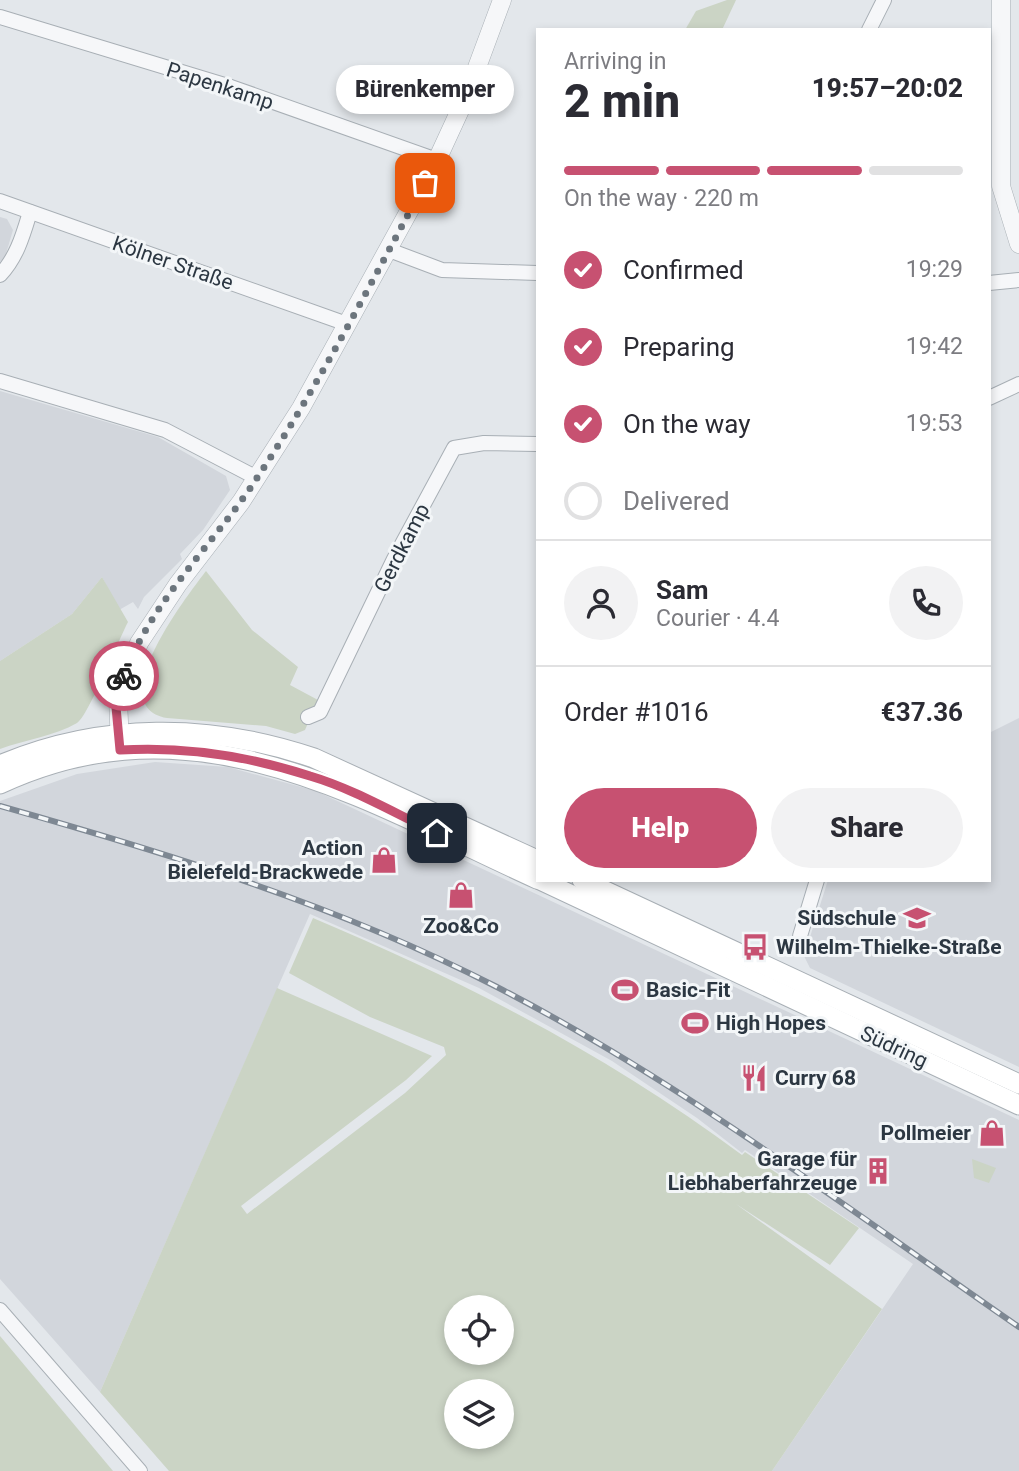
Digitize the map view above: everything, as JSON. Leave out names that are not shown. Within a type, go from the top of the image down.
[{"type":"main road","name":"Südring","points":[[0,765],[38,750],[119,742],[176,731],[226,736],[285,748],[314,758],[536,860]]},
{"type":"main road","name":"Südring","points":[[0,784],[51,763],[119,742],[229,755],[312,776],[536,879]]},
{"type":"main road","name":"Südring","points":[[543,882],[1019,1105]]},
{"type":"main road","name":"Südring","points":[[586,882],[1019,1084]]},
{"type":"street","points":[[119,742],[118,698],[139,643],[178,584],[257,478],[301,408],[437,160],[466,97],[502,0]]},
{"type":"street","points":[[870,28],[884,0]]},
{"type":"street","points":[[1001,0],[1002,186],[1019,244]]},
{"type":"street","name":"Papenkamp","points":[[0,17],[231,88],[437,160]]},
{"type":"street","name":"Kölner Straße","points":[[0,201],[347,324]]},
{"type":"street","points":[[0,275],[10,265],[23,238],[30,212]]},
{"type":"street","points":[[389,250],[442,270],[536,273]]},
{"type":"street","points":[[991,283],[1019,280]]},
{"type":"street","points":[[0,381],[165,430],[257,478]]},
{"type":"street","points":[[991,397],[1019,384]]},
{"type":"street","name":"Gerdkamp","points":[[308,717],[320,712],[394,559],[454,448],[484,443],[536,444]]},
{"type":"street","points":[[800,936],[816,882]]},
{"type":"street","points":[[0,1310],[140,1471]]},
{"type":"shaded area","points":[[0,217],[7,219],[13,230],[5,257],[0,262]]},
{"type":"shaded area","points":[[0,391],[158,437],[226,476],[230,490],[203,530],[180,554],[182,559],[144,597],[138,609],[133,602],[119,610],[102,577],[72,614],[0,661]]},
{"type":"shaded area","name":"Südschule","points":[[1019,718],[1019,1067],[810,968],[804,956],[827,882],[991,882],[991,732]]},
{"type":"shaded area","points":[[155,762],[228,767],[316,791],[1019,1120],[1019,1471],[772,1471],[913,1264],[745,1150],[742,1153],[697,1118],[612,1061],[479,988],[310,914],[100,1392],[0,1279],[0,801],[77,774]]},
{"type":"green space","points":[[727,0],[736,0],[723,28],[686,28],[696,11]]},
{"type":"green space","points":[[206,571],[252,630],[298,667],[290,685],[318,700],[305,730],[295,734],[266,726],[167,718],[149,710],[143,694],[145,673],[168,626]]},
{"type":"green space","points":[[102,577],[128,622],[82,718],[77,723],[49,735],[0,749],[0,661],[72,614]]},
{"type":"green space","points":[[313,918],[481,995],[588,1053],[742,1155],[745,1152],[859,1228],[830,1265],[736,1204],[882,1309],[772,1471],[169,1471],[100,1392],[277,988],[432,1056],[406,1080],[241,1206],[247,1214],[405,1093],[446,1055],[444,1047],[370,1017],[289,973]]},
{"type":"green space","points":[[972,1159],[996,1168],[989,1183],[974,1178]]},
{"type":"green space","points":[[0,1336],[113,1471],[0,1471]]},
{"type":"railway","points":[[0,806],[190,863],[314,906],[375,930],[495,986],[564,1023],[697,1105],[827,1192],[1019,1327]]},
{"type":"way so far","points":[[124,676],[156,614],[233,514],[301,408],[425,183]]},
{"type":"place","name":"Bürenkemper","points":[[425,183]]},
{"type":"place","name":"Action Bielefeld-Brackwede","points":[[384,860]]},
{"type":"place","name":"Zoo&Co","points":[[461,895]]},
{"type":"place","name":"Südschule","points":[[917,918]]},
{"type":"place","name":"Wilhelm-Thielke-Straße","points":[[755,947]]},
{"type":"place","name":"Basic-Fit","points":[[625,990]]},
{"type":"place","name":"High Hopes","points":[[695,1023]]},
{"type":"place","name":"Curry 68","points":[[754,1078]]},
{"type":"place","name":"Pollmeier","points":[[992,1133]]},
{"type":"place","name":"Garage für Liebhaberfahrzeuge","points":[[878,1171]]},
{"type":"route","points":[[124,676],[116,707],[120,750],[157,748],[229,755],[312,776],[437,833]]}]
